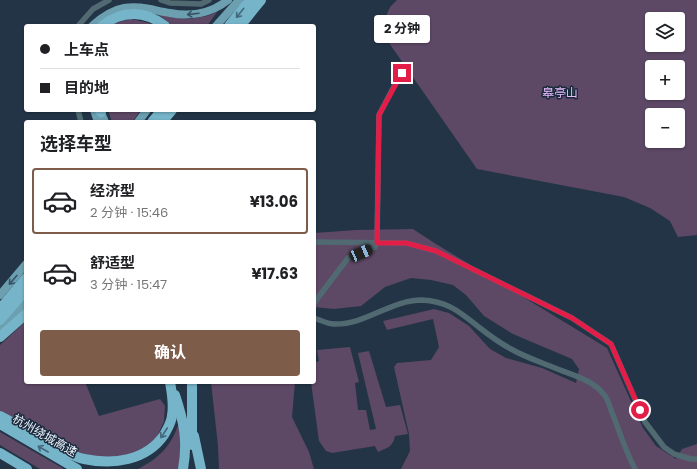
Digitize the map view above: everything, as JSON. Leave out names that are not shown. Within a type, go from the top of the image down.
[{"type":"highway","points":[[231,24],[250,0]]},
{"type":"highway","points":[[242,24],[261,0]]},
{"type":"highway","points":[[105,24],[120,15],[131,14],[142,14],[163,24]]},
{"type":"highway","points":[[157,120],[168,116]]},
{"type":"highway","points":[[0,309],[24,280]]},
{"type":"highway","points":[[0,320],[24,292]]},
{"type":"highway","points":[[0,337],[24,316]]},
{"type":"highway","points":[[0,416],[66,452],[83,459],[107,462],[130,459],[152,448],[168,429],[172,416],[171,384]]},
{"type":"highway","points":[[172,384],[179,406],[185,436],[186,447],[183,469]]},
{"type":"highway","points":[[189,469],[192,442],[192,384]]},
{"type":"highway","name":"杭州绕城高速","points":[[0,424],[77,469]]},
{"type":"highway","points":[[191,426],[201,469]]},
{"type":"highway","points":[[0,453],[27,469]]},
{"type":"main road","points":[[94,24],[98,20],[116,10],[125,7],[149,8],[182,15],[210,11],[228,0]]},
{"type":"main road","points":[[218,24],[239,0]]},
{"type":"main road","points":[[248,24],[266,0]]},
{"type":"main road","points":[[0,295],[24,266]]},
{"type":"main road","points":[[0,330],[24,304]]},
{"type":"street","points":[[80,24],[93,9],[109,0]]},
{"type":"street","points":[[161,0],[170,3],[201,4],[209,0]]},
{"type":"street","points":[[316,300],[348,258],[374,247],[377,243],[379,115],[402,73]]},
{"type":"street","points":[[316,242],[406,243],[436,251],[572,318],[611,344],[645,422],[664,447],[674,454],[697,459]]},
{"type":"street","points":[[316,319],[333,324],[359,320],[396,304],[420,300],[448,305],[463,314],[481,329],[511,349],[584,379],[595,386],[605,396],[634,469]]},
{"type":"green space","name":"皋亭山","points":[[397,0],[697,0],[697,235],[678,237],[670,221],[650,208],[624,197],[477,169],[380,30],[390,7]]},
{"type":"green space","points":[[217,12],[208,24],[170,24],[157,14],[189,19],[207,16]]},
{"type":"green space","points":[[131,19],[150,24],[115,24]]},
{"type":"green space","points":[[109,112],[140,112],[134,120],[111,120]]},
{"type":"green space","points":[[413,229],[607,348],[643,428],[656,446],[676,459],[682,449],[697,444],[697,469],[401,469],[410,451],[409,434],[394,367],[397,363],[431,360],[439,347],[433,319],[387,330],[383,321],[434,309],[449,313],[469,326],[490,349],[506,358],[542,368],[576,383],[579,369],[572,359],[513,334],[484,316],[466,295],[453,285],[431,280],[411,278],[385,287],[361,306],[334,309],[316,307],[316,233],[356,230]]},
{"type":"green space","points":[[24,323],[24,384],[86,384],[99,416],[160,399],[165,406],[164,421],[157,437],[147,448],[125,457],[110,459],[76,453],[0,411],[0,345]]},
{"type":"green space","points":[[350,347],[359,382],[355,383],[358,410],[366,410],[370,430],[376,429],[358,353],[369,351],[386,407],[400,405],[408,434],[395,436],[391,445],[378,452],[375,446],[332,453],[326,451],[319,441],[311,384],[316,384],[316,362],[319,361],[317,350]]},
{"type":"green space","points":[[211,384],[295,384],[292,417],[309,452],[314,469],[219,469]]},
{"type":"green space","points":[[179,422],[182,440],[179,469],[138,469],[158,456],[164,450],[173,438]]},
{"type":"green space","points":[[0,432],[64,469],[40,469],[0,445]]},
{"type":"route","points":[[402,73],[379,115],[377,243],[406,243],[436,251],[572,318],[611,344],[640,410]]}]
